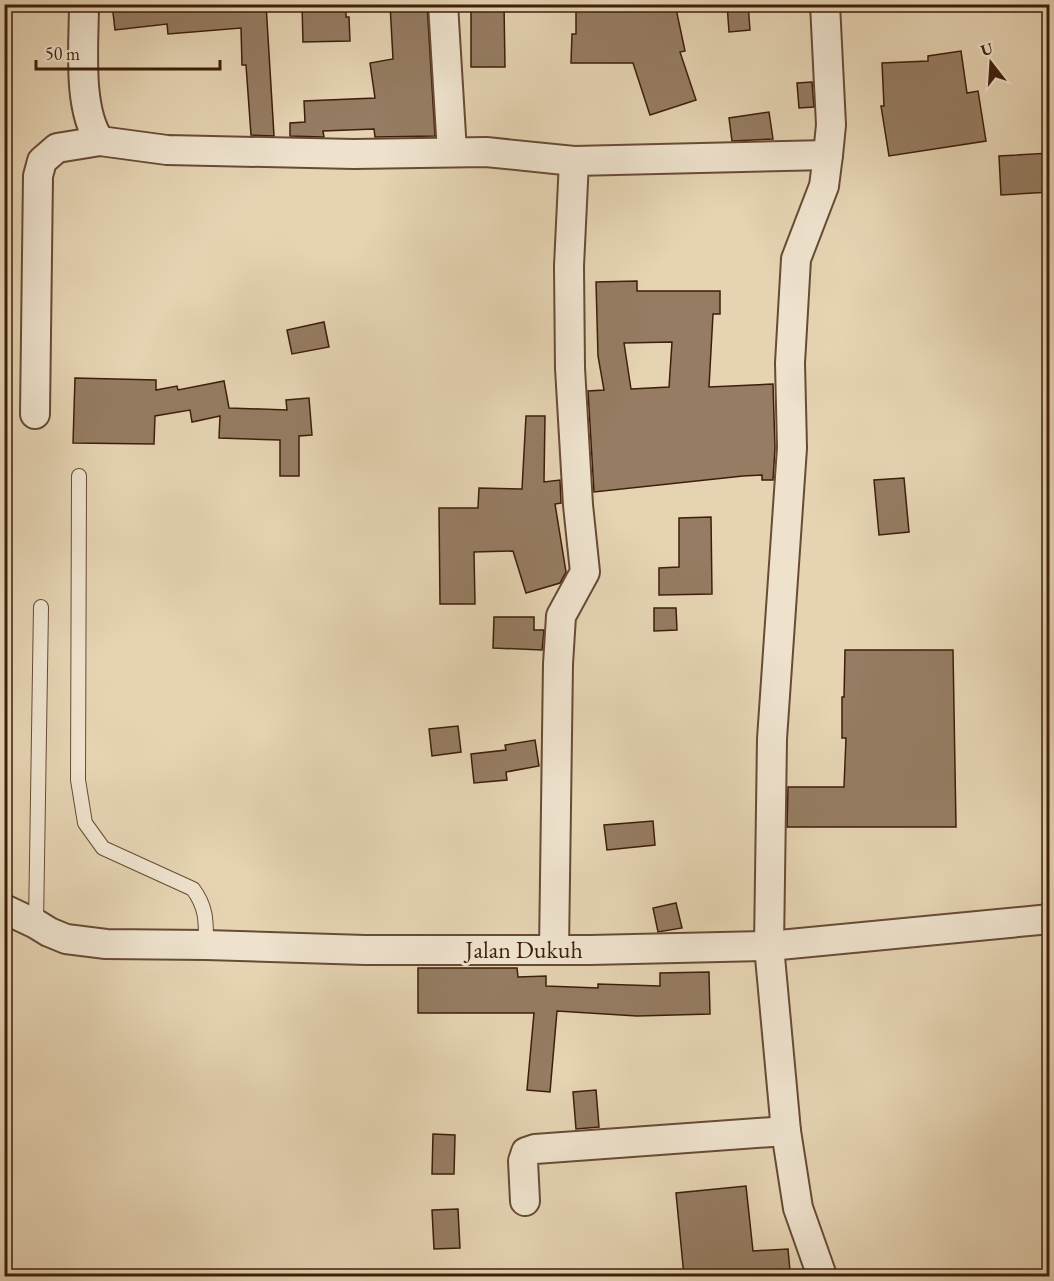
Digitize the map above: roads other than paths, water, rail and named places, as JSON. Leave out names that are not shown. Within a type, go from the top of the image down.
[{"type":"street","points":[[84,4],[83,75],[89,120],[100,141]]},
{"type":"street","points":[[443,4],[452,152]]},
{"type":"street","points":[[822,1276],[798,1208],[786,1131],[769,946],[772,740],[792,448],[790,363],[796,259],[824,186],[828,155],[831,125],[825,4]]},
{"type":"street","points":[[36,414],[38,176],[42,161],[57,148],[100,141],[167,150],[354,153],[486,152],[573,161],[828,155]]},
{"type":"street","points":[[555,950],[558,664],[561,616],[585,572],[578,505],[570,368],[569,266],[573,161]]},
{"type":"street","name":"Jalan Dukuh","points":[[4,909],[36,924],[49,933],[66,939],[106,944],[365,950],[555,950],[769,946],[1050,918]]},
{"type":"street","points":[[525,1201],[523,1161],[526,1152],[535,1149],[786,1131]]},
{"type":"lane","points":[[79,476],[78,780],[85,823],[103,848],[192,888],[202,900],[206,918],[206,945]]},
{"type":"lane","points":[[36,924],[41,607]]}]
